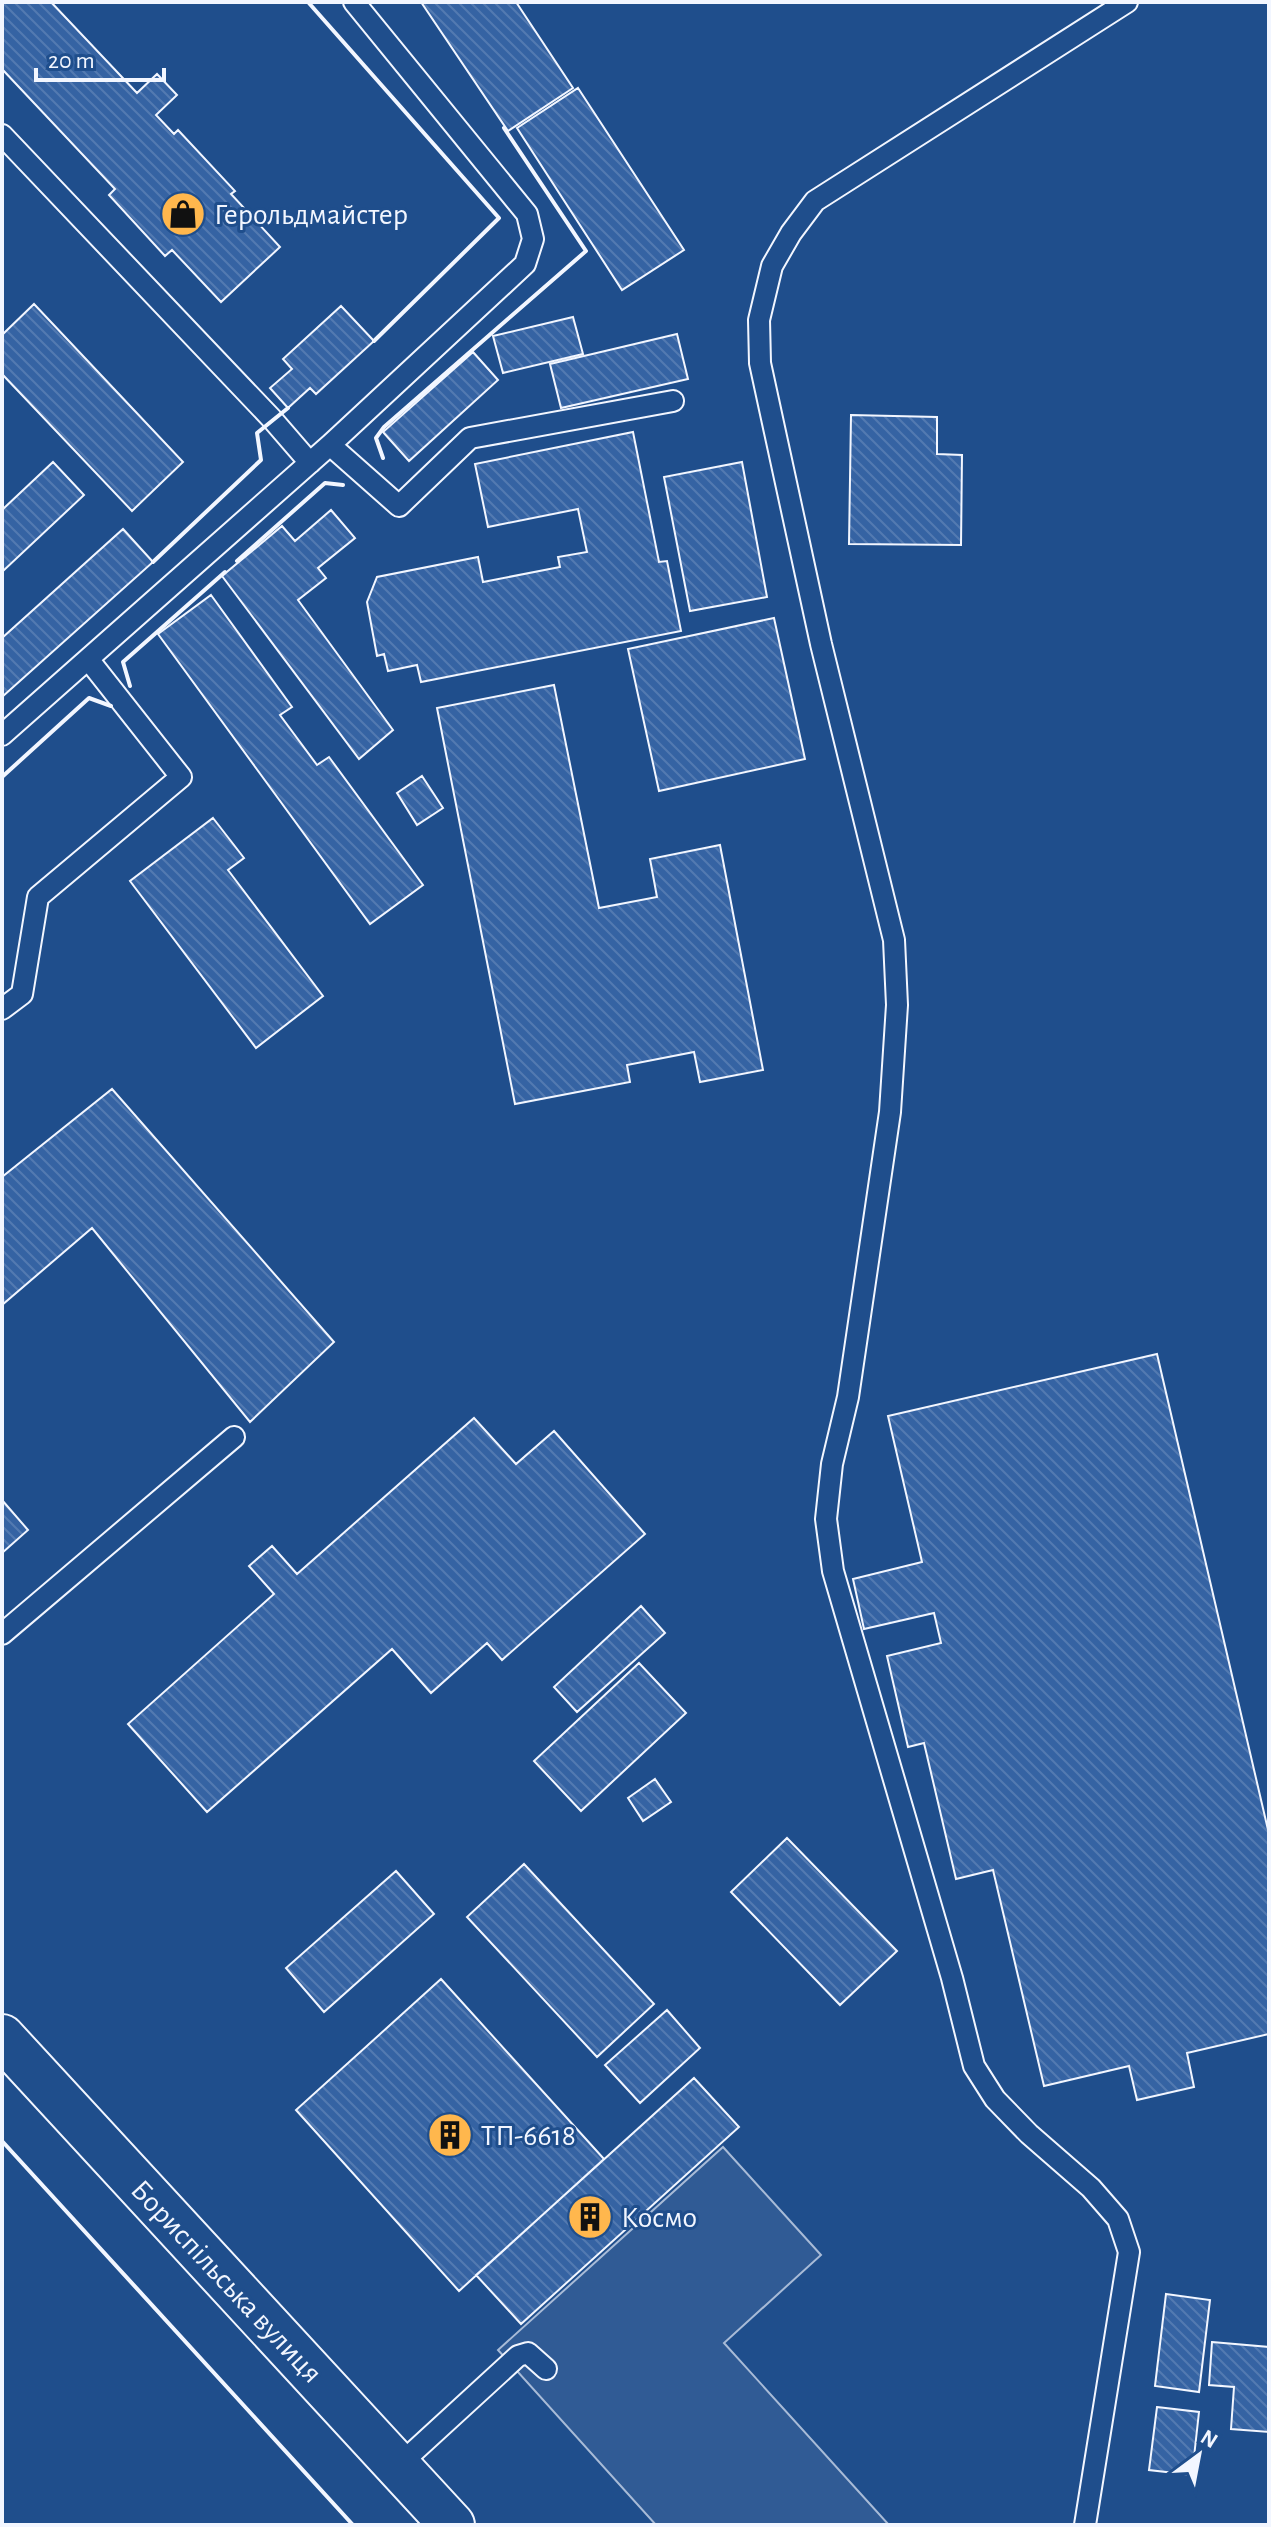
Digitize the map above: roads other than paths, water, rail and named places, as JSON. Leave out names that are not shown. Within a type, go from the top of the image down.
[{"type":"main road","name":"Бориспільська вулиця","points":[[2,2037],[452,2525]]},
{"type":"lane","points":[[2,735],[330,445],[525,264],[533,239],[527,214],[354,2]]},
{"type":"lane","points":[[1085,2525],[1129,2252],[1118,2219],[1091,2188],[1003,2108],[974,2066],[952,1978],[833,1571],[826,1519],[832,1464],[848,1397],[890,1112],[897,1005],[894,940],[821,644],[768,404],[760,363],[759,320],[772,266],[815,201],[1127,2]]},
{"type":"lane","points":[[2,135],[272,419],[310,463]]},
{"type":"lane","points":[[330,445],[399,506],[470,438],[673,401]]},
{"type":"lane","points":[[2,1009],[22,994],[38,897],[181,777],[88,659]]},
{"type":"lane","points":[[2,1634],[234,1437]]},
{"type":"lane","points":[[398,2466],[518,2356],[528,2353],[546,2369]]},
{"type":"place","name":"Герольдмайстер","points":[[183,214]]},
{"type":"place","name":"ТП-6618","points":[[450,2135]]},
{"type":"place","name":"Космо","points":[[590,2217]]}]
